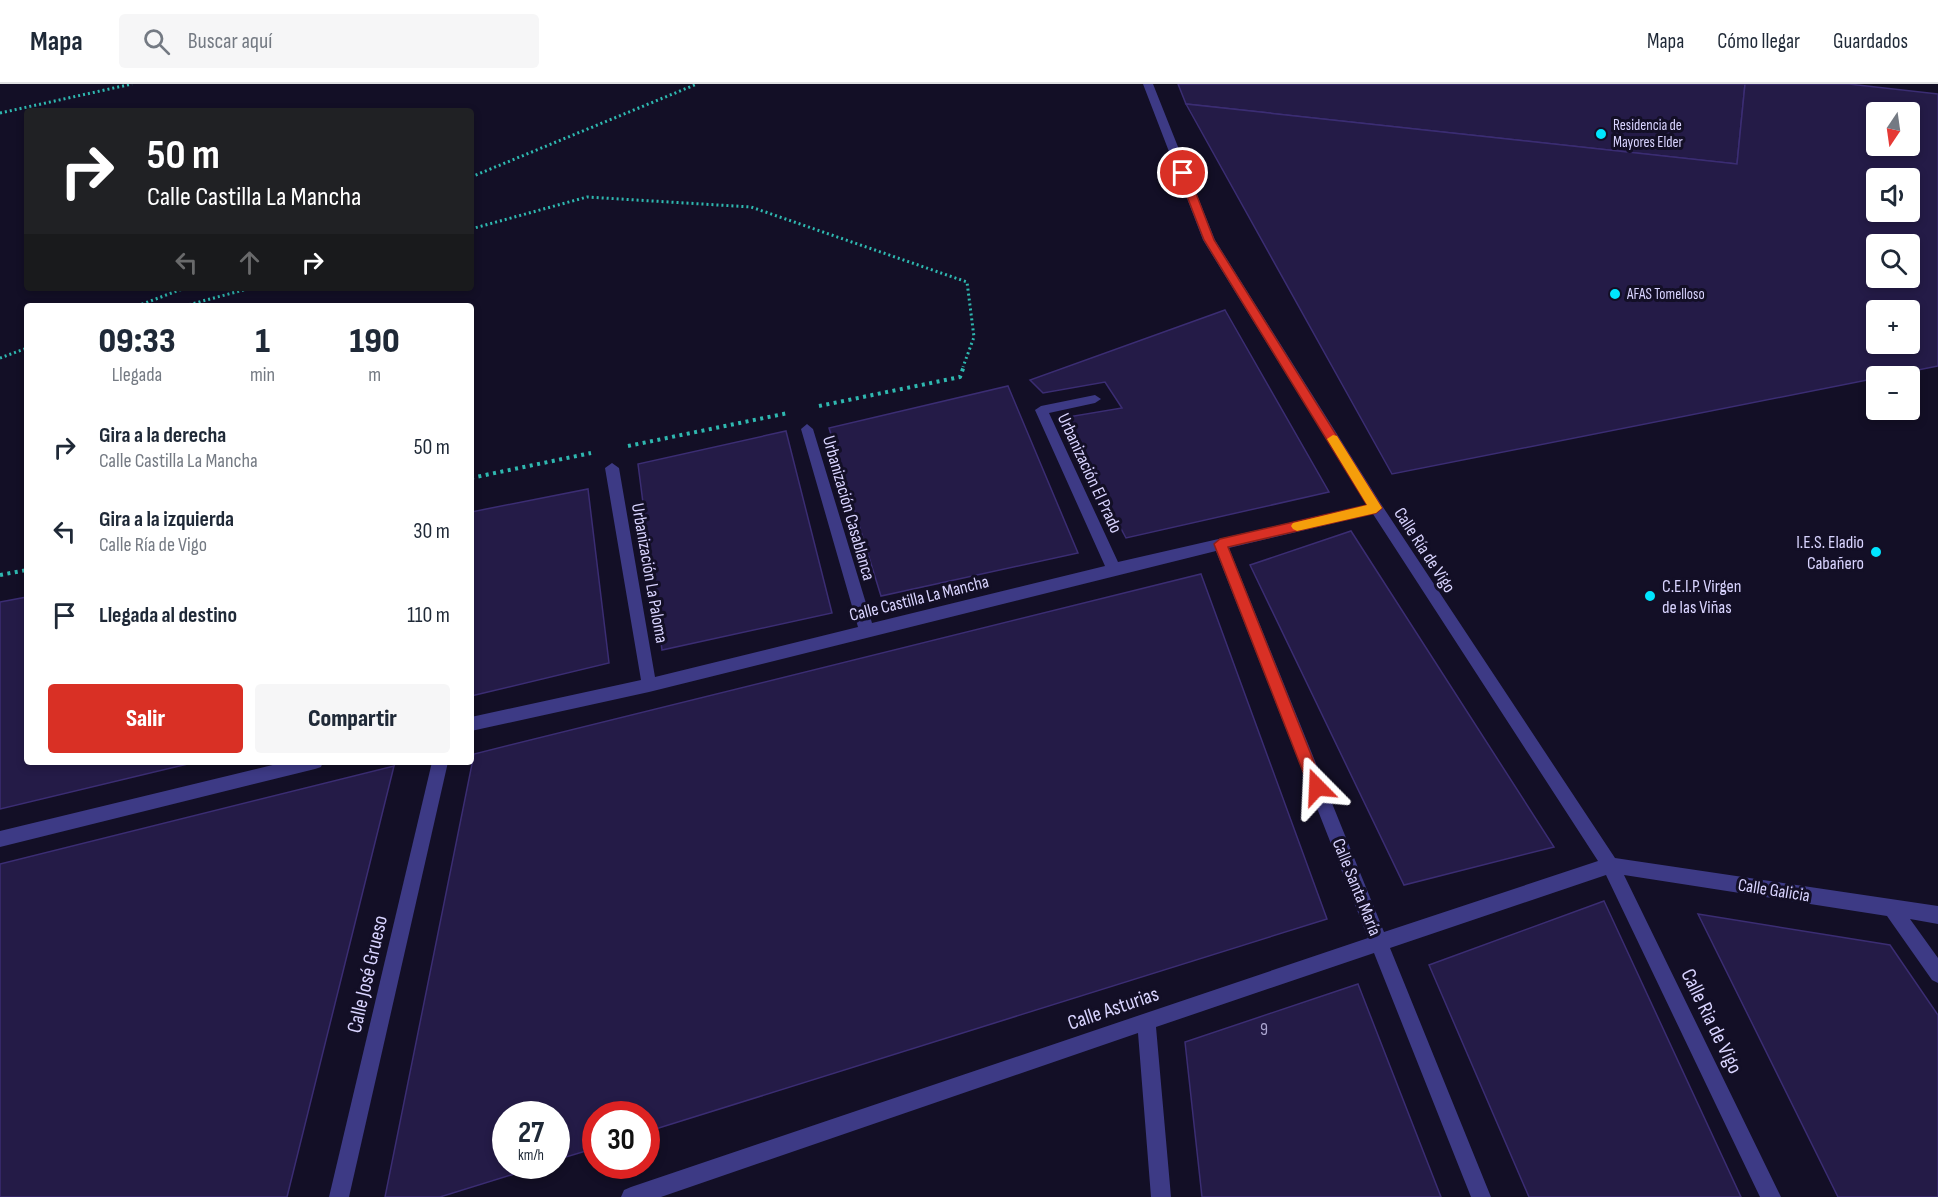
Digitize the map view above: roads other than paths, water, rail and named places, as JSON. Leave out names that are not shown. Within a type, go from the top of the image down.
[{"type":"street","name":"Calle Ría de Vigo","points":[[1148,84],[1209,240],[1376,508],[1610,865]]},
{"type":"street","name":"Urbanización El Prado","points":[[1095,399],[1041,410],[1114,569]]},
{"type":"street","name":"Urbanización Casablanca","points":[[807,429],[867,632]]},
{"type":"street","name":"Urbanización La Paloma","points":[[612,468],[650,685]]},
{"type":"street","name":"Calle Castilla La Mancha","points":[[474,723],[650,685],[1114,569],[1376,508]]},
{"type":"street","name":"Calle Santa María","points":[[1220,544],[1481,1197]]},
{"type":"street","points":[[0,839],[303,765]]},
{"type":"street","name":"Calle José Grueso","points":[[339,1197],[439,765]]},
{"type":"street","name":"Calle Galicia","points":[[1610,865],[1938,915]]},
{"type":"street","name":"Calle Asturias","points":[[632,1197],[1146,1020],[1610,865]]},
{"type":"street","name":"Calle Ria de Vigo","points":[[1610,865],[1771,1197]]},
{"type":"street","points":[[1892,908],[1938,974]]},
{"type":"street","points":[[1146,1020],[1161,1197]]},
{"type":"place","name":"Residencia de Mayores Elder","points":[[1601,134]]},
{"type":"place","name":"AFAS Tomelloso","points":[[1615,294]]},
{"type":"place","name":"I.E.S. Eladio Cabañero","points":[[1876,552]]},
{"type":"place","name":"C.E.I.P. Virgen de las Viñas","points":[[1650,596]]}]
